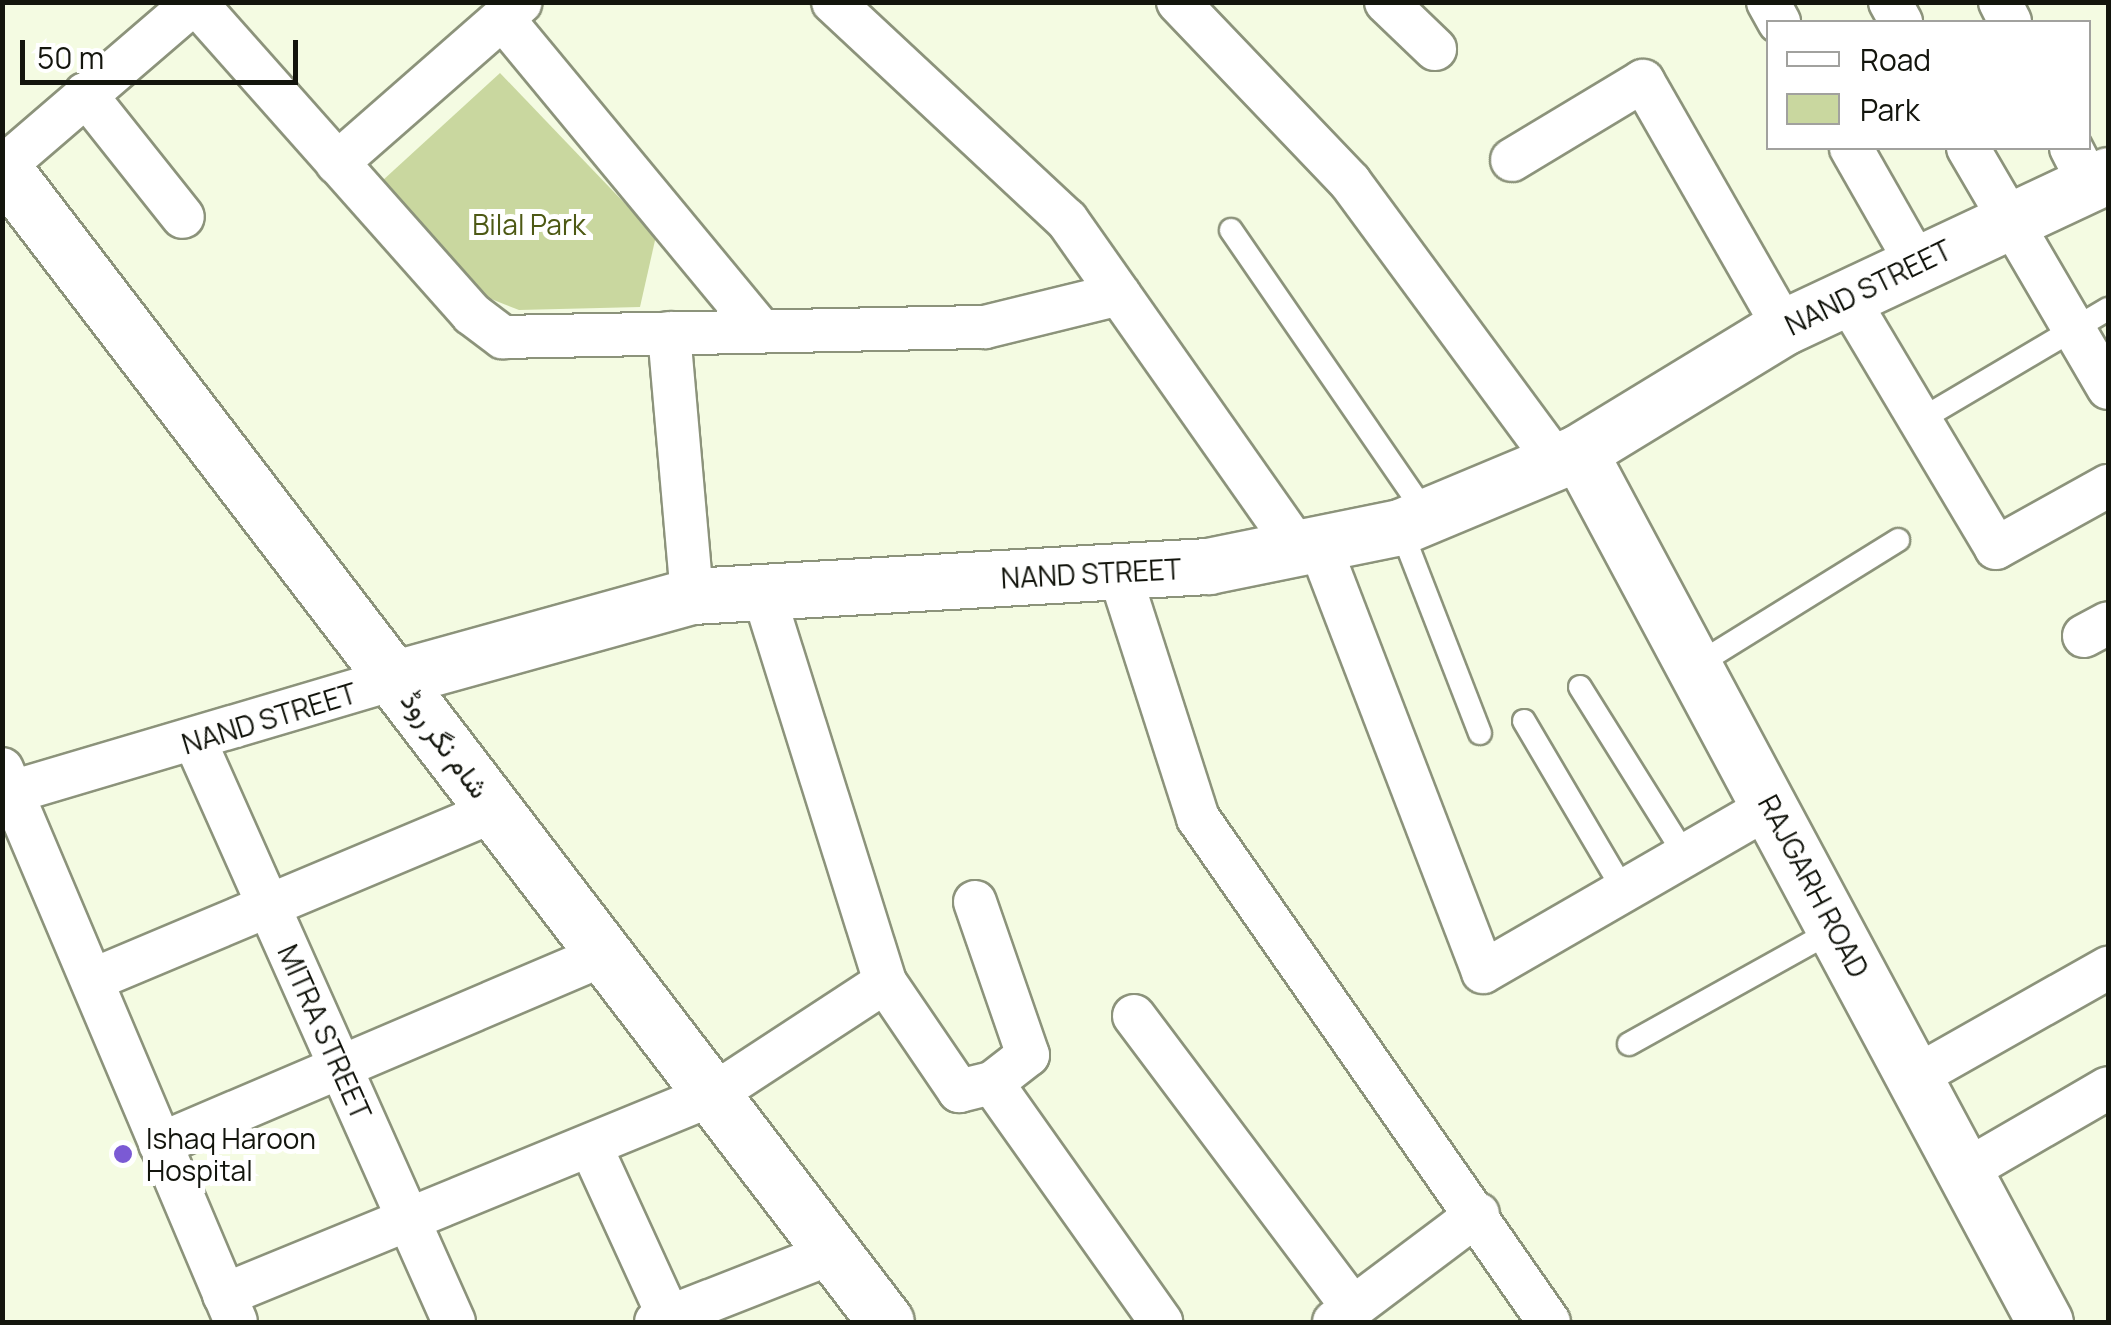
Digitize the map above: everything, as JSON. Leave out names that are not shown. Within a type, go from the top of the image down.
[{"type":"street","points":[[3,167],[195,2],[337,162],[502,336],[984,327],[1119,294]]},
{"type":"street","points":[[1178,2],[1350,182],[1568,456]]},
{"type":"street","points":[[1386,2],[1435,49]]},
{"type":"street","points":[[856,9],[1066,220],[1309,549],[1483,972],[1771,806]]},
{"type":"street","points":[[337,162],[512,11],[761,331]]},
{"type":"street","points":[[1512,160],[1643,81],[1784,328]]},
{"type":"street","points":[[86,94],[183,218]]},
{"type":"street","points":[[1852,150],[1916,262]]},
{"type":"street","points":[[1969,150],[2008,220],[2091,320],[2108,388]]},
{"type":"street","name":"شام نگر روڈ","points":[[3,167],[886,1322]]},
{"type":"street","name":"NAND STREET","points":[[7,787],[196,741],[396,678],[692,596],[1119,572],[1309,549],[1415,523],[1568,456],[1784,328],[2008,220],[2090,169]]},
{"type":"street","points":[[1846,296],[1996,548],[2108,486]]},
{"type":"street","points":[[669,333],[692,596]]},
{"type":"street","name":"RAJGARH ROAD","points":[[1568,456],[1695,666],[2045,1322]]},
{"type":"street","points":[[1119,572],[1198,818],[1478,1214],[1549,1322]]},
{"type":"street","points":[[762,590],[885,982],[959,1090],[992,1083],[1028,1055],[975,902]]},
{"type":"street","name":"MITRA STREET","points":[[196,741],[454,1322]]},
{"type":"street","points":[[7,787],[230,1309],[409,1220],[714,1094],[885,982]]},
{"type":"street","points":[[92,980],[496,810]]},
{"type":"street","points":[[160,1144],[606,954]]},
{"type":"street","points":[[1916,1077],[2108,968]]},
{"type":"street","points":[[1134,1016],[1344,1315],[1478,1214]]},
{"type":"street","points":[[992,1083],[1161,1322]]},
{"type":"street","points":[[1966,1171],[2108,1088]]},
{"type":"street","points":[[591,1147],[665,1321],[832,1254]]},
{"type":"lane","points":[[1230,230],[1415,523],[1480,733]]},
{"type":"lane","points":[[1920,420],[2091,320]]},
{"type":"lane","points":[[1695,666],[1898,540]]},
{"type":"lane","points":[[1580,687],[1685,855]]},
{"type":"lane","points":[[1524,721],[1624,890]]},
{"type":"lane","points":[[1630,1044],[1837,928]]},
{"type":"green space","name":"Bilal Park","points":[[500,73],[656,236],[640,307],[519,310],[481,295],[382,181]]},
{"type":"place","name":"Ishaq Haroon Hospital","points":[[123,1154]]}]
